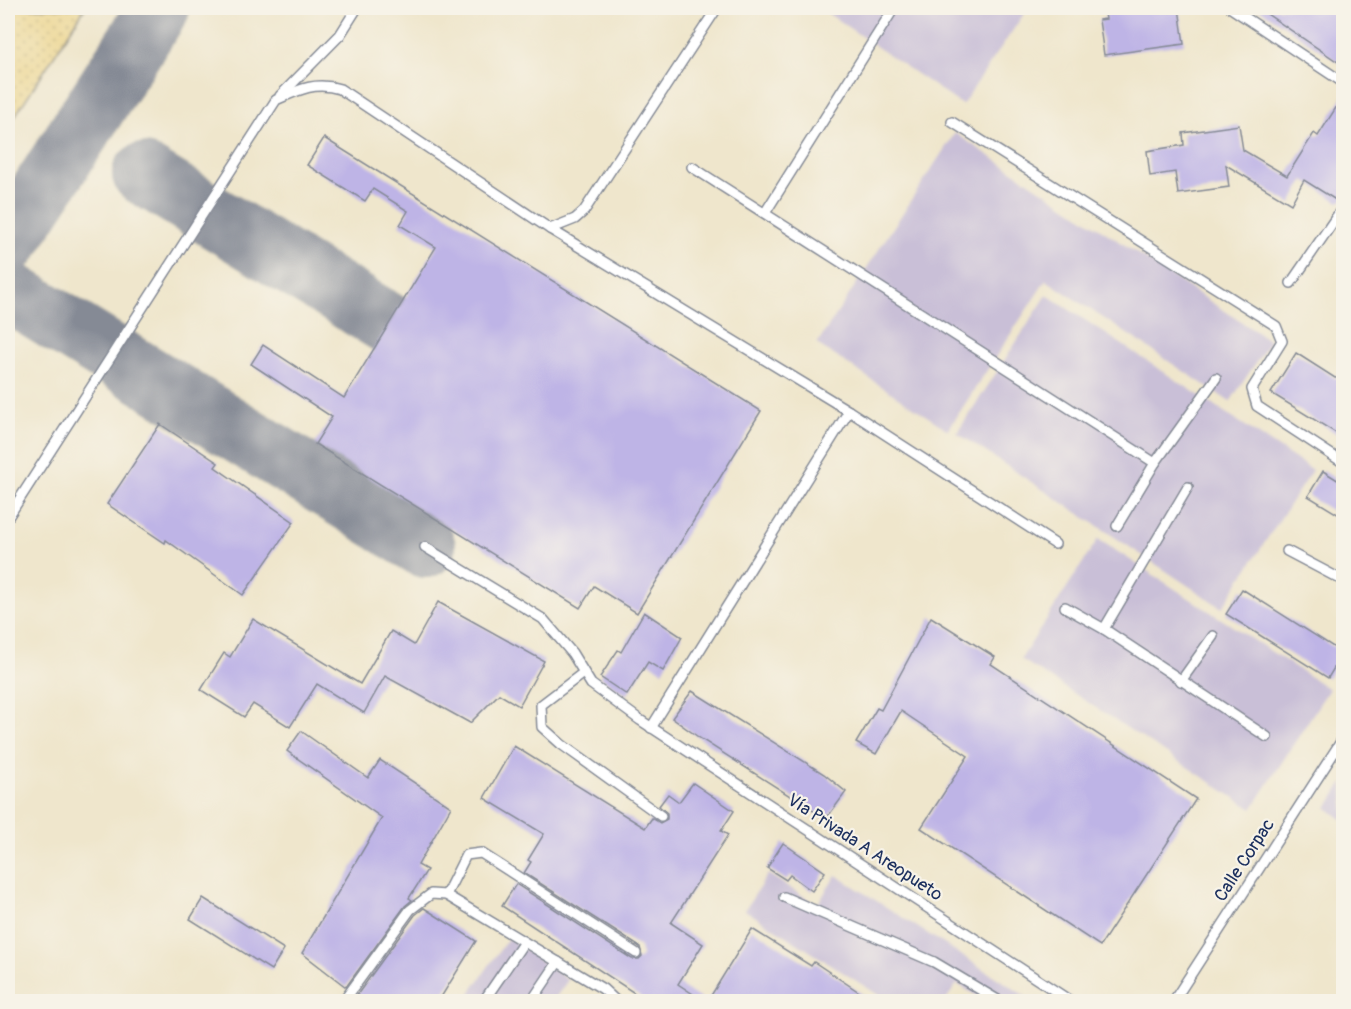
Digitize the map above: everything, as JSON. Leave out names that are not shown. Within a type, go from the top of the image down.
[{"type":"lane","points":[[8,517],[276,100],[340,35],[357,8]]},
{"type":"lane","points":[[550,229],[575,219],[584,211],[717,8]]},
{"type":"lane","points":[[765,213],[894,8]]},
{"type":"lane","points":[[1231,8],[1344,82]]},
{"type":"lane","points":[[276,100],[310,86],[329,86],[340,89],[550,229],[849,411],[1055,544]]},
{"type":"lane","points":[[952,122],[1276,326],[1282,341],[1252,389],[1257,406],[1344,463]]},
{"type":"lane","points":[[692,167],[1155,463]]},
{"type":"lane","points":[[1291,283],[1344,206]]},
{"type":"lane","points":[[1117,526],[1155,463],[1216,378]]},
{"type":"lane","points":[[651,728],[849,411]]},
{"type":"lane","points":[[1104,629],[1188,487]]},
{"type":"lane","name":"Vía Privada A Areopueto","points":[[425,547],[543,619],[572,653],[583,673],[600,692],[651,728],[1072,1002]]},
{"type":"lane","points":[[1287,551],[1344,581]]},
{"type":"lane","points":[[1065,607],[1104,629],[1267,737]]},
{"type":"lane","points":[[1181,681],[1213,636]]},
{"type":"lane","points":[[583,673],[542,705],[542,727],[561,744],[661,816]]},
{"type":"lane","name":"Calle Corpac","points":[[1173,1002],[1344,737]]},
{"type":"lane","points":[[446,895],[466,855],[481,853],[636,952]]},
{"type":"lane","points":[[343,1002],[410,910],[431,894],[446,895],[603,989],[616,1002]]},
{"type":"lane","points":[[784,897],[934,962],[1001,1002]]},
{"type":"lane","points":[[483,1002],[524,942]]},
{"type":"lane","points":[[531,1002],[558,962]]},
{"type":"shaded area","points":[[820,8],[1028,8],[962,105]]},
{"type":"shaded area","points":[[955,133],[1270,341],[1230,402],[1046,280],[948,430],[817,344]]},
{"type":"shaded area","points":[[1047,295],[1312,470],[1222,608],[957,433]]},
{"type":"shaded area","points":[[1098,539],[1329,689],[1252,809],[1021,659]]},
{"type":"shaded area","points":[[1343,782],[1344,820],[1327,808]]},
{"type":"shaded area","points":[[768,874],[817,905],[836,875],[1033,1001],[985,1001],[957,984],[945,1001],[888,1001],[745,910]]},
{"type":"shaded area","points":[[508,938],[568,980],[553,1001],[464,1002]]},
{"type":"sand","points":[[8,8],[85,8],[8,127]]},
{"type":"building","points":[[1104,8],[1179,8],[1184,44],[1104,55],[1099,20],[1106,19]]},
{"type":"building","points":[[1258,8],[1344,8],[1344,66]]},
{"type":"building","points":[[1344,95],[1344,199],[1339,202],[1304,180],[1291,204],[1226,165],[1229,187],[1178,194],[1175,172],[1150,176],[1147,151],[1184,145],[1183,133],[1239,125],[1243,150],[1287,176],[1314,133],[1318,136]]},
{"type":"building","points":[[324,138],[761,411],[637,613],[594,586],[580,608],[315,444],[332,417],[251,364],[263,345],[344,398],[436,247],[400,225],[408,211],[373,189],[365,201],[307,165]]},
{"type":"building","points":[[1296,353],[1335,378],[1344,377],[1344,438],[1271,393]]},
{"type":"building","points":[[160,424],[218,463],[215,467],[294,522],[243,595],[166,540],[165,543],[107,504]]},
{"type":"building","points":[[1323,471],[1344,484],[1344,518],[1308,496]]},
{"type":"building","points":[[1242,589],[1343,653],[1328,678],[1226,614]]},
{"type":"building","points":[[438,602],[544,661],[519,706],[499,694],[470,723],[385,676],[364,713],[317,684],[290,727],[253,704],[244,717],[201,690],[224,653],[230,657],[253,619],[360,684],[391,631],[414,645]]},
{"type":"building","points":[[644,612],[682,637],[663,671],[648,662],[627,695],[600,677],[618,650],[621,652]]},
{"type":"building","points":[[931,617],[995,657],[991,664],[1196,799],[1100,946],[921,828],[968,756],[901,711],[876,754],[856,743],[877,708],[881,710]]},
{"type":"building","points":[[692,691],[824,774],[846,792],[826,819],[672,718]]},
{"type":"building","points":[[301,731],[368,778],[380,760],[451,807],[418,865],[427,870],[409,898],[412,900],[405,906],[346,987],[302,953],[382,818],[287,751]]},
{"type":"building","points":[[514,746],[645,828],[652,818],[660,823],[667,819],[667,813],[659,806],[668,794],[679,802],[693,783],[734,811],[721,831],[728,835],[671,923],[703,944],[678,984],[705,1002],[648,1002],[502,906],[516,884],[632,959],[639,959],[642,956],[640,947],[524,873],[531,862],[528,860],[544,834],[484,798]]},
{"type":"building","points":[[783,843],[825,872],[812,891],[790,875],[786,880],[767,868]]},
{"type":"building","points":[[203,898],[284,949],[271,970],[190,919]]},
{"type":"building","points":[[424,908],[476,941],[438,1002],[365,1002],[357,995],[415,915]]},
{"type":"building","points":[[752,929],[811,966],[814,962],[874,1002],[707,1002]]},
{"type":"taxiway","points":[[8,243],[159,8]]},
{"type":"taxiway","points":[[143,174],[389,324]]},
{"type":"taxiway","points":[[8,291],[425,547]]}]
